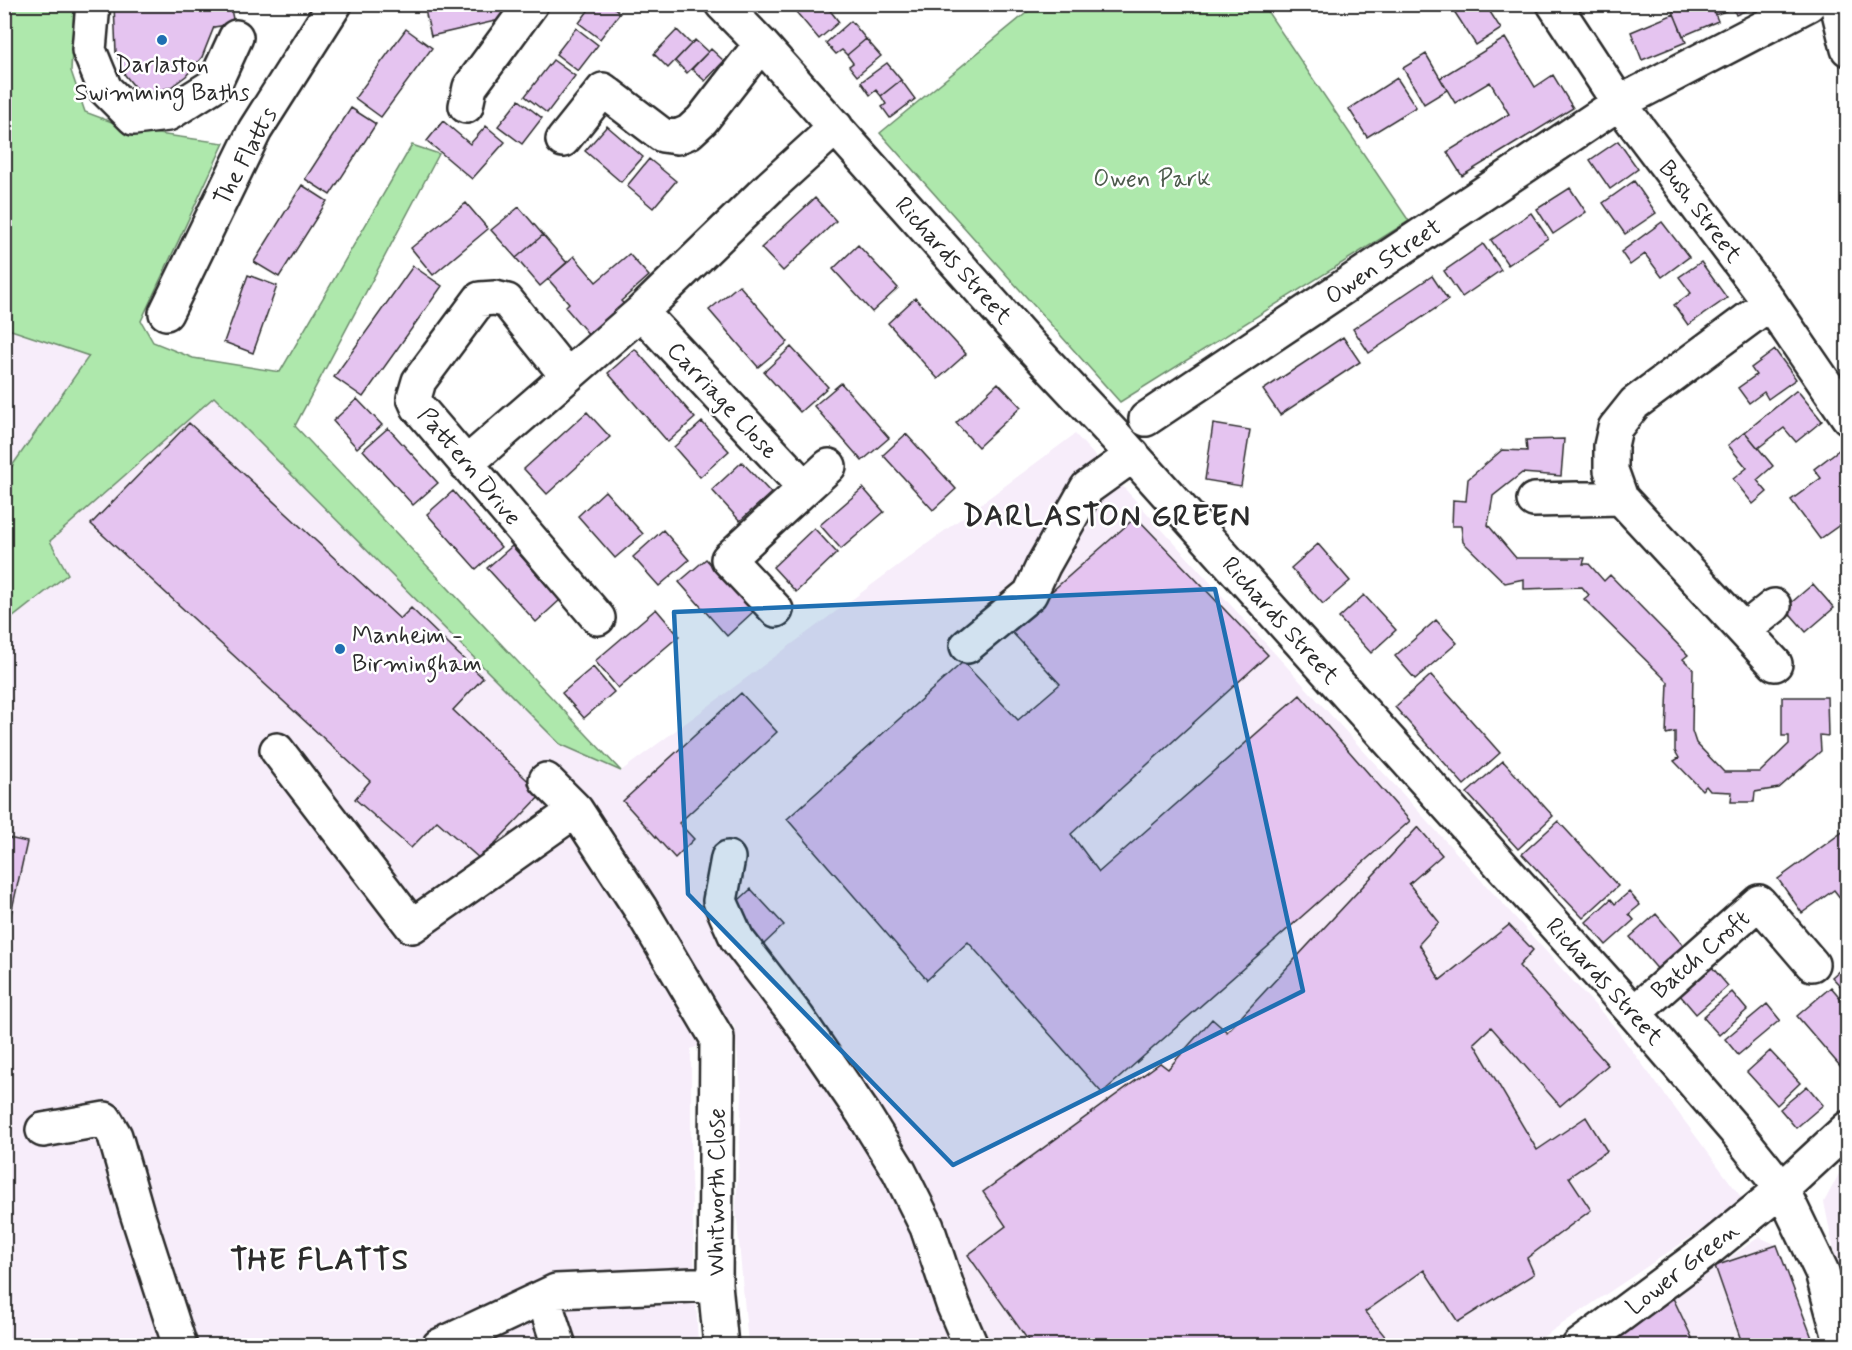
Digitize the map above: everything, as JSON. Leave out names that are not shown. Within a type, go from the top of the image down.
[{"type":"street","points":[[93,4],[90,50],[105,89],[134,118],[168,114],[214,85],[236,37]]},
{"type":"street","name":"The Flatts","points":[[166,313],[255,130],[335,4]]},
{"type":"street","points":[[466,106],[470,87],[531,4]]},
{"type":"street","name":"Richards Street","points":[[722,4],[761,44],[1026,341],[1132,455],[1634,1012],[1734,1129],[1782,1189],[1822,1272],[1842,1346]]},
{"type":"street","name":"Bush Street","points":[[1554,4],[1619,103],[1770,303],[1848,417]]},
{"type":"street","name":"Owen Street","points":[[1146,418],[1619,103],[1809,4]]},
{"type":"street","points":[[1837,4],[1848,49]]},
{"type":"street","points":[[563,140],[603,90],[662,135],[677,137],[689,132],[702,120],[761,44]]},
{"type":"street","points":[[466,464],[641,312],[770,186],[836,127]]},
{"type":"street","name":"Pattern Drive","points":[[567,375],[507,301],[495,298],[480,300],[419,381],[414,398],[418,407],[598,618]]},
{"type":"street","points":[[1770,303],[1635,403],[1615,428],[1611,446],[1611,470],[1621,498],[1775,664]]},
{"type":"street","name":"Carriage Close","points":[[641,312],[805,488]]},
{"type":"street","points":[[967,646],[1030,594],[1043,566],[1087,488],[1132,455]]},
{"type":"street","points":[[776,610],[728,559],[829,466]]},
{"type":"street","points":[[1534,500],[1621,498]]},
{"type":"street","points":[[1744,630],[1774,606]]},
{"type":"street","points":[[277,750],[412,926],[576,810],[546,780]]},
{"type":"street","name":"Whitworth Close","points":[[576,810],[640,908],[717,1038],[715,1284],[721,1346]]},
{"type":"street","points":[[728,858],[720,902],[737,939],[797,1017],[863,1113],[899,1171],[927,1227],[953,1304],[971,1346]]},
{"type":"street","name":"Batch Croft","points":[[1634,1012],[1759,902],[1812,964]]},
{"type":"street","points":[[43,1130],[105,1119],[115,1136],[136,1213],[180,1346]]},
{"type":"street","name":"Lower Green","points":[[1579,1346],[1687,1266],[1782,1189],[1848,1128]]},
{"type":"street","points":[[439,1346],[556,1291],[715,1284]]},
{"type":"street","points":[[543,1297],[559,1346]]},
{"type":"highlighted area","points":[[1215,589],[1303,991],[953,1165],[688,894],[674,612]]},
{"type":"shaded area","points":[[5,328],[89,356],[5,476]]},
{"type":"shaded area","points":[[214,397],[560,743],[621,771],[1075,434],[1613,1025],[1744,1201],[1531,1345],[748,1345],[736,1208],[742,1096],[734,1023],[717,1038],[691,1049],[691,1179],[698,1345],[5,1346],[4,637],[7,622],[68,574],[50,542]]},
{"type":"shaded area","points":[[1847,1159],[1847,1316],[1824,1202]]},
{"type":"shaded area","points":[[1759,1237],[1777,1245],[1815,1345],[1605,1346]]},
{"type":"green space","points":[[5,5],[74,5],[71,71],[85,112],[136,131],[224,143],[141,321],[153,342],[193,358],[280,372],[412,145],[439,154],[295,426],[621,771],[560,744],[214,397],[50,541],[68,574],[7,622],[5,637],[5,476],[89,356],[5,328]]},
{"type":"green space","name":"Owen Park","points":[[1036,5],[1263,5],[1409,221],[1120,402],[880,133]]},
{"type":"building","name":"Darlaston Swimming Baths","points":[[114,4],[230,4],[234,24],[214,27],[202,57],[186,76],[171,87],[151,93],[137,90],[125,75],[116,53]]},
{"type":"building","points":[[449,4],[505,4],[508,18],[431,36],[425,10]]},
{"type":"building","points":[[593,4],[610,4],[620,13],[600,39],[579,23]]},
{"type":"building","points":[[806,4],[825,4],[839,22],[819,39],[797,13]]},
{"type":"building","points":[[1456,4],[1485,4],[1501,29],[1476,45],[1452,8]]},
{"type":"building","points":[[1674,4],[1711,4],[1718,21],[1683,36],[1671,6]]},
{"type":"building","points":[[1711,4],[1760,4],[1736,15],[1733,8],[1715,15]]},
{"type":"building","points":[[1674,14],[1686,42],[1642,60],[1631,32]]},
{"type":"building","points":[[851,21],[866,39],[847,55],[842,50],[836,54],[826,43]]},
{"type":"building","points":[[576,28],[598,45],[578,71],[556,54]]},
{"type":"building","points":[[406,29],[432,48],[381,117],[355,98]]},
{"type":"building","points":[[677,30],[691,44],[668,68],[654,54]]},
{"type":"building","points":[[1505,38],[1535,87],[1553,75],[1573,108],[1462,176],[1447,152],[1509,114],[1490,82],[1455,103],[1440,78]]},
{"type":"building","points":[[866,39],[881,56],[857,76],[849,66],[853,63],[847,55]]},
{"type":"building","points":[[695,40],[708,52],[687,73],[675,61]]},
{"type":"building","points":[[711,49],[724,61],[705,81],[692,69]]},
{"type":"building","points":[[1426,54],[1447,90],[1424,104],[1403,68]]},
{"type":"building","points":[[553,60],[575,76],[547,113],[525,96]]},
{"type":"building","points":[[887,63],[901,80],[881,96],[876,90],[870,95],[861,82]]},
{"type":"building","points":[[1397,78],[1416,107],[1367,137],[1349,109]]},
{"type":"building","points":[[901,80],[915,99],[890,118],[882,107],[886,104],[881,96]]},
{"type":"building","points":[[519,100],[542,118],[522,144],[498,126]]},
{"type":"building","points":[[351,108],[376,124],[330,195],[305,179]]},
{"type":"building","points":[[443,121],[470,144],[486,126],[505,142],[472,179],[427,141]]},
{"type":"building","points":[[607,126],[643,157],[621,182],[585,151]]},
{"type":"building","points":[[1618,141],[1638,169],[1610,189],[1590,160]]},
{"type":"building","points":[[649,159],[676,181],[653,208],[627,186]]},
{"type":"building","points":[[1634,181],[1656,213],[1625,234],[1603,203]]},
{"type":"building","points":[[302,185],[327,201],[279,277],[254,262]]},
{"type":"building","points":[[1570,188],[1586,212],[1553,234],[1537,209]]},
{"type":"building","points":[[815,198],[836,221],[783,271],[761,248]]},
{"type":"building","points":[[466,203],[488,229],[433,275],[411,248]]},
{"type":"building","points":[[519,207],[543,235],[516,258],[491,230]]},
{"type":"building","points":[[1531,213],[1548,238],[1508,265],[1491,240]]},
{"type":"building","points":[[1662,222],[1689,257],[1662,277],[1645,254],[1630,265],[1621,252]]},
{"type":"building","points":[[543,235],[567,263],[540,286],[516,258]]},
{"type":"building","points":[[1483,244],[1501,270],[1462,297],[1444,271]]},
{"type":"building","points":[[858,245],[898,288],[872,312],[833,269]]},
{"type":"building","points":[[629,254],[649,276],[621,301],[625,305],[590,336],[565,307],[569,303],[548,279],[574,256],[596,282]]},
{"type":"building","points":[[1701,262],[1727,298],[1688,325],[1674,305],[1691,293],[1679,277]]},
{"type":"building","points":[[413,266],[442,286],[363,397],[334,377]]},
{"type":"building","points":[[248,275],[277,286],[253,353],[224,342]]},
{"type":"building","points":[[1432,276],[1448,300],[1369,353],[1353,329]]},
{"type":"building","points":[[739,285],[788,342],[758,367],[709,310]]},
{"type":"building","points":[[915,298],[966,354],[938,379],[888,323]]},
{"type":"building","points":[[1343,337],[1360,362],[1280,415],[1263,390]]},
{"type":"building","points":[[791,347],[828,387],[800,412],[764,372]]},
{"type":"building","points":[[635,349],[695,418],[668,442],[608,373]]},
{"type":"building","points":[[1775,350],[1796,379],[1768,399],[1764,392],[1749,403],[1738,388],[1756,375],[1751,368]]},
{"type":"building","points":[[841,383],[889,438],[862,461],[814,406]]},
{"type":"building","points":[[998,383],[1021,407],[978,447],[956,423]]},
{"type":"building","points":[[1797,390],[1822,421],[1796,442],[1784,428],[1758,448],[1745,432]]},
{"type":"building","points":[[357,399],[382,425],[357,448],[333,421]]},
{"type":"building","points":[[587,412],[610,437],[547,494],[524,469]]},
{"type":"building","points":[[702,422],[729,451],[700,477],[674,447]]},
{"type":"building","name":"Manheim - Birmingham","points":[[189,423],[400,619],[411,608],[483,678],[453,710],[542,794],[480,859],[437,821],[411,848],[355,799],[370,781],[91,524]]},
{"type":"building","points":[[1213,424],[1250,430],[1241,486],[1205,480]]},
{"type":"building","points":[[388,428],[438,483],[413,505],[363,450]]},
{"type":"building","points":[[1745,432],[1773,466],[1757,480],[1767,492],[1753,504],[1733,479],[1747,468],[1728,445]]},
{"type":"building","points":[[906,434],[956,489],[933,510],[883,455]]},
{"type":"building","points":[[1564,439],[1561,476],[1522,473],[1493,496],[1488,525],[1516,558],[1585,558],[1583,564],[1589,564],[1604,581],[1610,575],[1688,655],[1683,659],[1693,669],[1692,731],[1696,743],[1724,772],[1760,772],[1789,744],[1789,736],[1782,736],[1782,697],[1827,697],[1828,736],[1820,735],[1821,751],[1779,788],[1755,792],[1754,802],[1731,802],[1732,792],[1710,791],[1706,786],[1702,790],[1674,761],[1679,758],[1675,751],[1675,732],[1666,734],[1668,682],[1584,599],[1589,595],[1582,587],[1524,589],[1524,579],[1505,583],[1463,542],[1461,526],[1452,526],[1453,500],[1466,501],[1468,479],[1502,450],[1527,451],[1526,440]]},
{"type":"building","points":[[1840,449],[1848,459],[1848,519],[1820,539],[1791,500],[1821,478],[1814,469]]},
{"type":"building","points":[[742,462],[771,493],[740,521],[712,490]]},
{"type":"building","points":[[863,488],[884,512],[841,549],[820,525]]},
{"type":"building","points":[[453,491],[501,547],[476,569],[427,514]]},
{"type":"building","points":[[605,491],[643,534],[615,558],[578,516]]},
{"type":"building","points":[[1136,517],[1268,655],[1071,834],[1099,872],[1300,695],[1410,821],[1102,1093],[968,942],[927,980],[787,819],[963,662],[1018,720],[1060,684],[1009,629]]},
{"type":"building","points":[[814,528],[837,553],[796,592],[773,567]]},
{"type":"building","points":[[663,530],[689,560],[659,586],[633,557]]},
{"type":"building","points":[[1318,544],[1350,581],[1323,604],[1291,568]]},
{"type":"building","points":[[512,546],[560,600],[536,622],[487,568]]},
{"type":"building","points":[[706,559],[753,612],[727,636],[679,582]]},
{"type":"building","points":[[1813,584],[1834,608],[1806,632],[1785,608]]},
{"type":"building","points":[[1364,595],[1396,630],[1371,653],[1339,618]]},
{"type":"building","points":[[656,609],[679,636],[618,688],[595,661]]},
{"type":"building","points":[[1436,620],[1457,643],[1415,679],[1395,656]]},
{"type":"building","points":[[593,667],[614,692],[584,718],[562,693]]},
{"type":"building","points":[[1431,675],[1500,753],[1464,785],[1395,707]]},
{"type":"building","points":[[741,693],[777,732],[679,823],[694,839],[675,858],[623,801]]},
{"type":"building","points":[[1503,761],[1553,816],[1518,849],[1467,793]]},
{"type":"building","points":[[1558,821],[1618,886],[1583,918],[1522,854]]},
{"type":"building","points":[[1418,827],[1442,855],[1409,884],[1439,922],[1419,944],[1440,980],[1509,925],[1533,950],[1519,966],[1608,1065],[1560,1106],[1491,1027],[1474,1043],[1537,1150],[1586,1117],[1607,1151],[1569,1177],[1591,1210],[1527,1258],[1534,1274],[1458,1322],[1424,1270],[1365,1312],[1388,1340],[1380,1346],[1032,1346],[968,1255],[1006,1226],[983,1192],[1160,1063],[1168,1069],[1212,1019],[1227,1032]]},
{"type":"building","points":[[1848,828],[1848,908],[1834,890],[1802,913],[1778,879]]},
{"type":"building","points":[[4,837],[27,842],[5,941],[4,941]]},
{"type":"building","points":[[751,889],[784,925],[764,944],[730,908]]},
{"type":"building","points":[[1629,892],[1640,905],[1629,914],[1634,920],[1606,945],[1586,922],[1611,899],[1615,904]]},
{"type":"building","points":[[1656,914],[1687,950],[1660,972],[1630,937]]},
{"type":"building","points":[[1848,963],[1848,994],[1832,977]]},
{"type":"building","points":[[1711,966],[1728,986],[1696,1014],[1679,994]]},
{"type":"building","points":[[1831,987],[1848,1007],[1847,1074],[1797,1016]]},
{"type":"building","points":[[1732,992],[1747,1010],[1719,1035],[1703,1017]]},
{"type":"building","points":[[1767,1004],[1780,1020],[1738,1055],[1725,1039]]},
{"type":"building","points":[[1770,1051],[1800,1083],[1777,1105],[1747,1072]]},
{"type":"building","points":[[1807,1086],[1823,1105],[1796,1128],[1780,1109]]},
{"type":"building","points":[[1777,1245],[1815,1346],[1737,1346],[1742,1343],[1715,1266]]},
{"type":"building","points":[[1673,1298],[1696,1346],[1605,1346]]},
{"type":"place","name":"Darlaston Swimming Baths","points":[[162,40]]},
{"type":"place","name":"Manheim - Birmingham","points":[[340,649]]},
{"type":"district","name":"DARLASTON GREEN","points":[[1107,515]]},
{"type":"district","name":"THE FLATTS","points":[[320,1259]]}]
